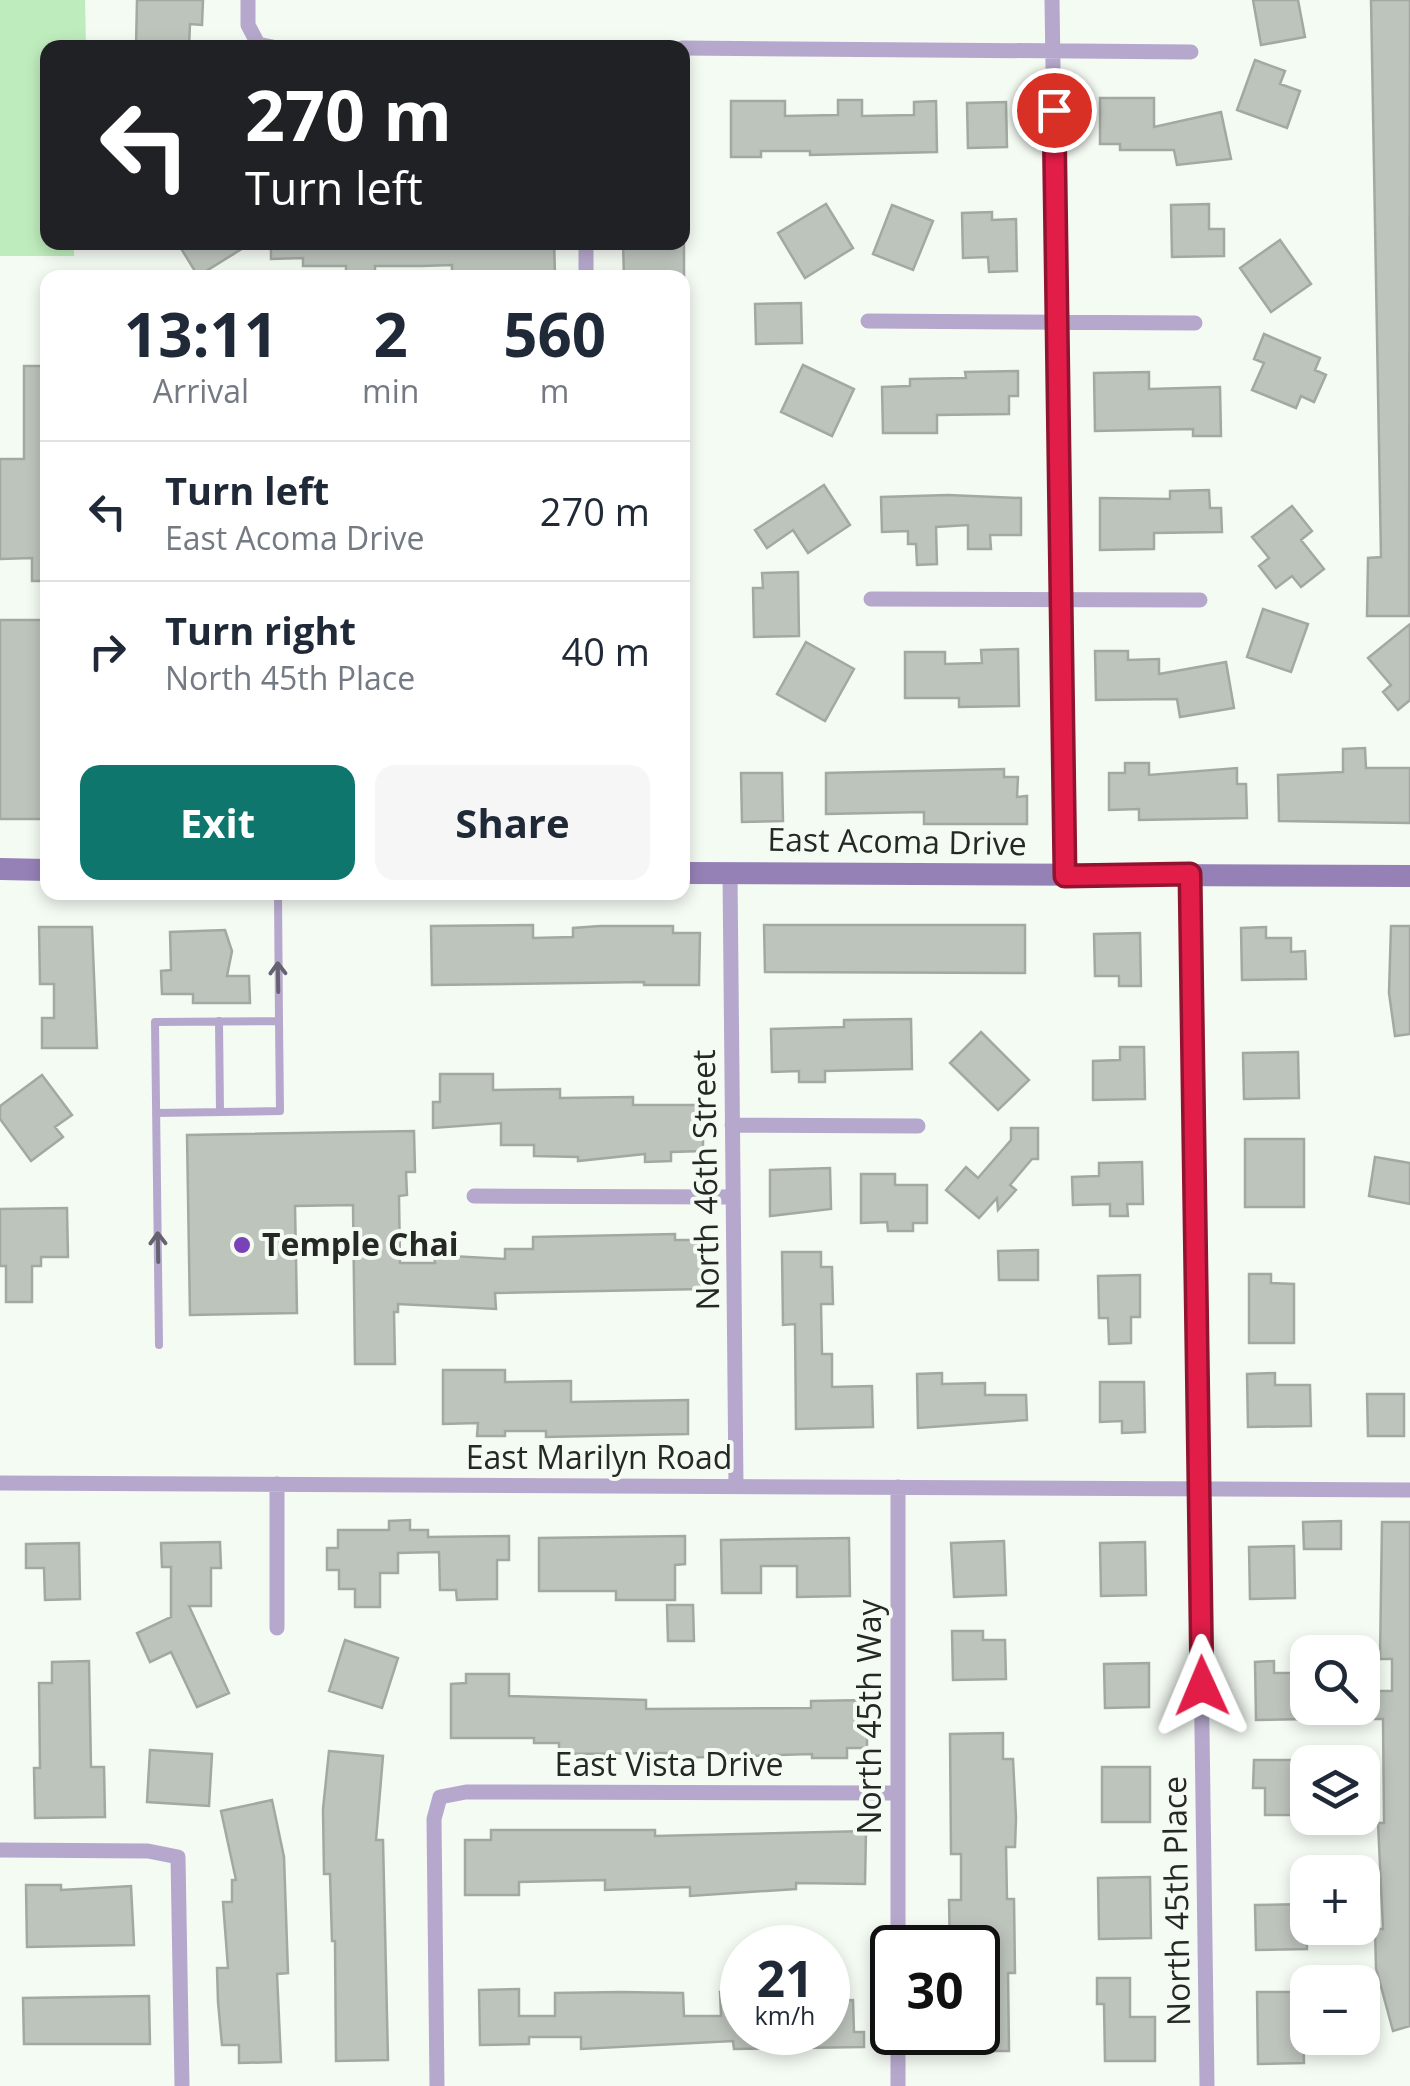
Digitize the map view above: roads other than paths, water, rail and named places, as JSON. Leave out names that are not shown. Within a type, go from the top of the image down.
[{"type":"street","points":[[248,0],[248,25],[256,40]]},
{"type":"street","points":[[1052,0],[1065,876]]},
{"type":"street","points":[[690,48],[1190,52]]},
{"type":"street","points":[[868,321],[1195,323]]},
{"type":"street","points":[[871,600],[1200,600]]},
{"type":"street","points":[[0,869],[40,870]]},
{"type":"street","name":"East Acoma Drive","points":[[690,872],[1410,876]]},
{"type":"street","name":"North 46th Street","points":[[730,872],[736,1486]]},
{"type":"street","name":"North 45th Place","points":[[1190,874],[1207,2086]]},
{"type":"street","points":[[732,1125],[918,1126]]},
{"type":"street","points":[[474,1196],[733,1197]]},
{"type":"street","name":"East Marilyn Road","points":[[0,1482],[1410,1490]]},
{"type":"street","points":[[277,1484],[277,1628]]},
{"type":"street","name":"North 45th Way","points":[[898,1487],[898,1925]]},
{"type":"street","name":"East Vista Drive","points":[[437,2086],[434,1819],[440,1797],[466,1792],[898,1793]]},
{"type":"street","points":[[0,1850],[148,1851],[178,1857],[182,2086]]},
{"type":"street","points":[[898,2055],[898,2086]]},
{"type":"lane","points":[[156,1113],[280,1111],[278,900]]},
{"type":"lane","points":[[159,1344],[156,1022],[279,1021]]},
{"type":"lane","points":[[220,1022],[220,1112]]},
{"type":"place","name":"Temple Chai","points":[[242,1245]]}]
